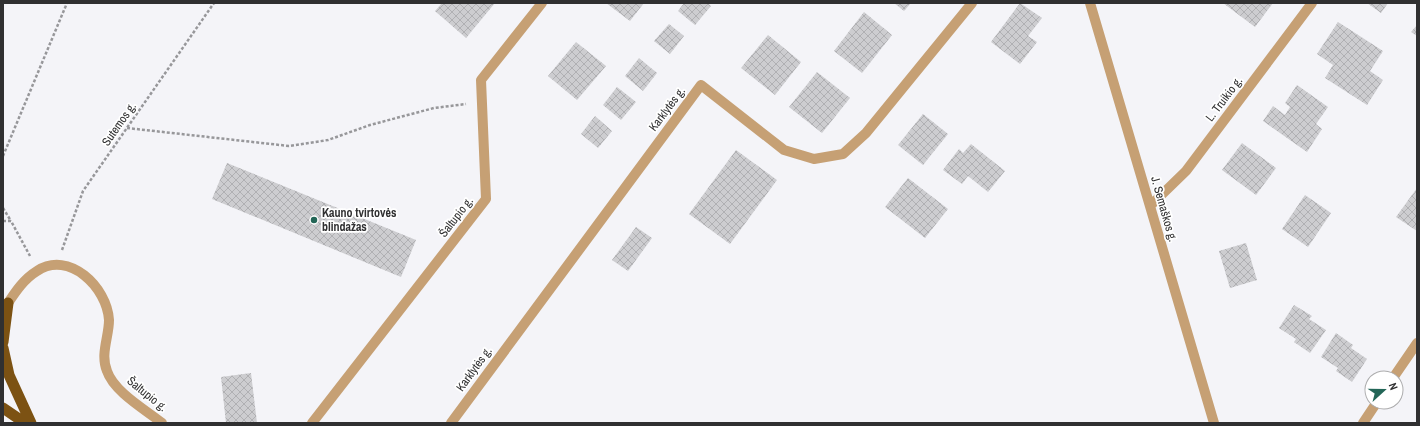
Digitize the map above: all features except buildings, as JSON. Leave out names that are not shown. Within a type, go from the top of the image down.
[{"type":"highway","points":[[3,342],[6,304]]},
{"type":"highway","points":[[3,348],[10,375],[31,423]]},
{"type":"highway","points":[[3,408],[25,423]]},
{"type":"street","name":"Šaltupio g.","points":[[312,423],[486,199],[481,80],[542,3]]},
{"type":"street","name":"Karklytės g.","points":[[451,423],[701,85],[784,150],[814,159],[844,154],[866,133],[972,3]]},
{"type":"street","name":"J. Semaškos g.","points":[[1090,3],[1214,423]]},
{"type":"street","name":"L. Truikio g.","points":[[1150,206],[1186,171],[1312,3]]},
{"type":"street","name":"Šaltupio g.","points":[[57,264],[75,268],[92,282],[103,300],[109,320],[104,350],[106,371],[117,387],[162,423]]},
{"type":"street","points":[[6,304],[22,284],[38,270],[57,264]]},
{"type":"street","points":[[1398,370],[1417,343]]},
{"type":"street","points":[[1363,423],[1372,410]]},
{"type":"path","points":[[3,156],[67,3]]},
{"type":"path","name":"Sutemos g.","points":[[57,264],[83,191],[214,3]]},
{"type":"path","points":[[127,128],[289,146],[328,140],[370,125],[434,108],[482,102]]},
{"type":"path","points":[[3,208],[38,270]]},
{"type":"path","points":[[3,221],[11,221]]},
{"type":"place","name":"Kauno tvirtovės blindažas","points":[[314,220]]}]
